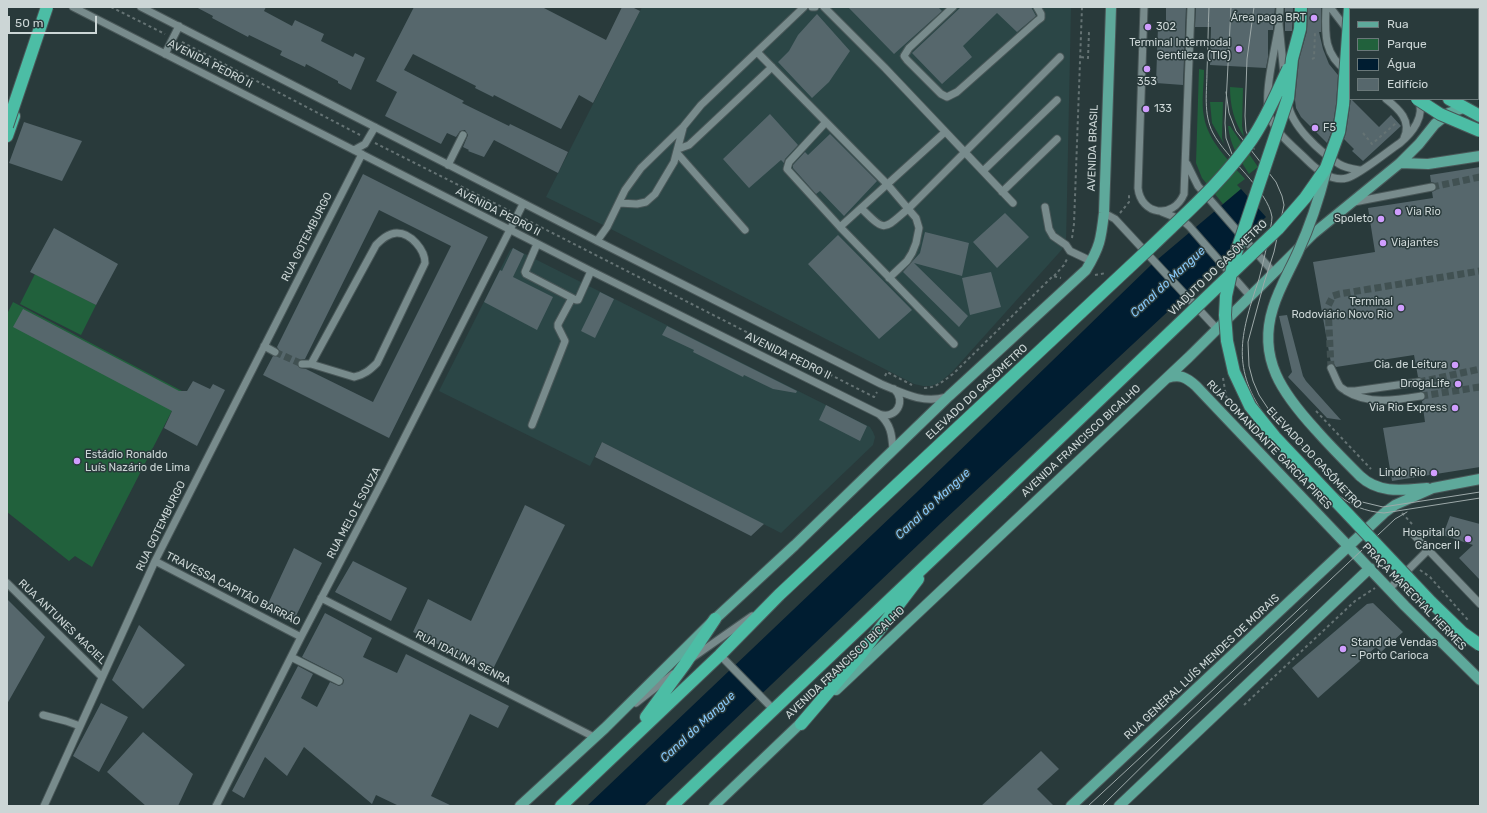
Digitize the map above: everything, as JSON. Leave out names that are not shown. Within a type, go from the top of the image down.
[{"type":"highway","points":[[7,126],[47,7]]},
{"type":"highway","points":[[7,136],[50,7]]},
{"type":"highway","name":"ELEVADO DO GASÔMETRO","points":[[1301,7],[1300,29],[1292,59],[1288,98],[1235,256],[1227,288],[1225,315],[1226,334],[1228,350],[1234,372],[1250,406],[1275,437],[1431,602],[1459,629],[1480,645]]},
{"type":"highway","points":[[1341,7],[1349,22]]},
{"type":"highway","name":"VIADUTO DO GASÔMETRO","points":[[1002,493],[1278,229],[1305,198],[1326,168],[1339,132],[1343,105],[1349,21]]},
{"type":"highway","name":"ELEVADO DO GASÔMETRO","points":[[779,595],[1190,210],[1227,172],[1252,139],[1292,59]]},
{"type":"highway","points":[[1419,100],[1440,114],[1480,131]]},
{"type":"highway","points":[[1452,100],[1464,103],[1480,116]]},
{"type":"highway","name":"AVENIDA FRANCISCO BICALHO","points":[[672,806],[1002,493]]},
{"type":"highway","points":[[801,724],[860,655],[906,596],[932,559]]},
{"type":"highway","points":[[561,806],[720,655],[779,595]]},
{"type":"highway","points":[[626,744],[685,664],[715,619]]},
{"type":"main road","name":"AVENIDA BRASIL","points":[[949,396],[1086,270],[1100,245],[1104,213],[1111,7]]},
{"type":"main road","name":"AVENIDA FRANCISCO BICALHO","points":[[714,806],[1165,379],[1313,234],[1400,163],[1419,144],[1435,124],[1464,103]]},
{"type":"main road","points":[[1400,163],[1428,164],[1480,156]]},
{"type":"main road","points":[[1326,168],[1310,224],[1273,307],[1268,333],[1269,348],[1276,374],[1290,400],[1320,435],[1360,476],[1372,485],[1386,489],[1402,490],[1433,488],[1480,479]]},
{"type":"main road","name":"RUA COMANDANTE GARCIA PIRES","points":[[1165,379],[1174,376],[1184,376],[1196,386],[1349,546]]},
{"type":"main road","points":[[520,806],[605,728],[715,619],[795,545],[949,396]]},
{"type":"main road","name":"RUA GENERAL LUÍS MENDES DE MORAIS","points":[[1071,806],[1380,517],[1395,505],[1433,488]]},
{"type":"main road","name":"PRAÇA MARECHAL HERMES","points":[[1349,546],[1389,589],[1480,680]]},
{"type":"main road","points":[[1119,806],[1370,568]]},
{"type":"street","points":[[7,126],[44,7]]},
{"type":"street","name":"AVENIDA PEDRO II","points":[[73,7],[537,244],[879,414],[886,420],[890,428],[893,450]]},
{"type":"street","name":"AVENIDA PEDRO II","points":[[141,7],[523,204],[894,389],[924,400],[949,396]]},
{"type":"street","points":[[597,241],[607,228],[625,190],[633,178],[657,152],[683,128],[702,105],[804,7]]},
{"type":"street","points":[[824,7],[1013,203]]},
{"type":"street","points":[[953,7],[909,48],[904,56],[941,94],[947,97],[957,92],[1037,21],[1041,14],[1037,7]]},
{"type":"street","points":[[1144,7],[1138,188],[1140,199],[1144,204],[1154,210],[1182,220],[1191,228],[1250,296]]},
{"type":"street","points":[[1160,211],[1172,209],[1182,200],[1184,194],[1191,7]]},
{"type":"street","points":[[1280,7],[1285,88],[1288,108],[1293,119],[1320,150],[1340,165],[1360,170]]},
{"type":"street","points":[[1326,7],[1326,38],[1328,48],[1333,59],[1340,67],[1349,73]]},
{"type":"street","points":[[1330,7],[1349,33]]},
{"type":"street","points":[[1280,24],[1268,88],[1267,104],[1270,119],[1281,134],[1326,175],[1337,179],[1349,178],[1408,137],[1416,125],[1419,117],[1420,107],[1417,100]]},
{"type":"street","points":[[165,54],[179,26]]},
{"type":"street","points":[[757,52],[887,184],[909,208],[918,222],[919,228],[916,243],[907,261],[890,278]]},
{"type":"street","points":[[861,208],[879,225],[889,225],[909,208],[1060,57]]},
{"type":"street","points":[[677,151],[689,145],[772,68]]},
{"type":"street","points":[[982,171],[1057,100]]},
{"type":"street","points":[[1387,100],[1399,110],[1406,122],[1406,134],[1400,143]]},
{"type":"street","points":[[826,122],[789,162],[787,169],[840,227],[954,344]]},
{"type":"street","points":[[354,150],[369,140],[375,127]]},
{"type":"street","points":[[620,203],[637,204],[646,202],[655,194],[674,162],[683,128]]},
{"type":"street","points":[[840,227],[945,132]]},
{"type":"street","points":[[448,165],[463,135]]},
{"type":"street","points":[[1002,192],[1057,139]]},
{"type":"street","points":[[677,151],[745,230]]},
{"type":"street","name":"RUA GOTEMBURGO","points":[[44,806],[155,561],[362,154]]},
{"type":"street","points":[[1186,160],[1194,180],[1274,273]]},
{"type":"street","points":[[1352,202],[1432,187]]},
{"type":"street","name":"RUA MELO E SOUZA","points":[[216,806],[523,204]]},
{"type":"street","points":[[1045,207],[1049,229],[1053,236],[1066,245],[1070,251],[1091,261]]},
{"type":"street","points":[[1104,213],[1115,218],[1217,329]]},
{"type":"street","points":[[302,364],[311,364],[354,377],[360,376],[377,363],[425,263],[423,253],[415,242],[403,234],[397,233],[387,236],[376,245],[311,364]]},
{"type":"street","points":[[537,244],[525,272],[526,274],[572,298],[578,300],[591,271]]},
{"type":"street","points":[[532,425],[565,341],[558,328],[558,324],[572,298]]},
{"type":"street","points":[[264,346],[275,352]]},
{"type":"street","points":[[1331,368],[1339,386],[1361,398],[1372,400],[1421,396]]},
{"type":"street","points":[[1344,390],[1355,391],[1419,382]]},
{"type":"street","points":[[1374,388],[1378,397],[1391,399]]},
{"type":"street","points":[[879,414],[888,416],[898,410],[901,400],[894,389]]},
{"type":"street","points":[[1413,534],[1480,604]]},
{"type":"street","points":[[1389,589],[1428,550]]},
{"type":"street","name":"TRAVESSA CAPITÃO BARRÃO","points":[[155,561],[301,637]]},
{"type":"street","name":"RUA ANTUNES MACIEL","points":[[7,583],[102,677]]},
{"type":"street","points":[[605,728],[685,664],[779,595]]},
{"type":"street","name":"RUA IDALINA SENRA","points":[[321,598],[594,737]]},
{"type":"street","points":[[720,655],[773,709]]},
{"type":"street","points":[[291,657],[339,681]]},
{"type":"street","points":[[43,715],[80,726]]},
{"type":"path","points":[[111,7],[874,397]]},
{"type":"path","points":[[1053,276],[1064,265],[1070,251],[1074,224],[1082,7]]},
{"type":"path","points":[[1081,58],[1088,58],[1089,32]]},
{"type":"path","points":[[1312,59],[1314,58],[1315,32]]},
{"type":"path","points":[[1363,133],[1372,144],[1396,123]]},
{"type":"path","points":[[1115,218],[1129,202],[1129,189]]},
{"type":"path","points":[[1311,406],[1375,474]]},
{"type":"path","points":[[1395,505],[1411,522],[1413,534]]},
{"type":"path","points":[[1412,565],[1430,577],[1466,618]]},
{"type":"path","points":[[1348,607],[1358,598],[1376,588]]},
{"type":"shaded area","points":[[642,7],[1071,7],[1066,245],[952,372],[939,383],[931,386],[923,386],[914,384],[546,197]]},
{"type":"shaded area","points":[[513,248],[870,427],[875,437],[873,445],[781,533],[602,442],[590,466],[439,391],[510,250]]},
{"type":"green space","points":[[1199,69],[1204,70],[1203,105],[1206,126],[1220,150],[1245,179],[1237,185],[1241,189],[1223,204],[1202,178],[1196,163]]},
{"type":"green space","points":[[1230,87],[1243,88],[1242,126],[1244,137],[1233,113]]},
{"type":"green space","points":[[1210,102],[1223,102],[1222,138],[1224,144],[1212,123]]},
{"type":"green space","points":[[1228,126],[1230,126],[1258,167],[1249,174],[1233,146]]},
{"type":"green space","points":[[35,274],[96,305],[81,335],[20,304]]},
{"type":"green space","name":"Estádio Ronaldo Luís Nazário de Lima","points":[[13,302],[182,391],[92,567],[75,556],[69,561],[7,512],[7,314]]},
{"type":"water","points":[[1480,7],[1480,18],[1479,8],[1430,8]]},
{"type":"water","name":"Canal do Mangue","points":[[1241,189],[1266,217],[1177,303],[941,523],[644,806],[587,806],[916,493],[1151,265]]},
{"type":"building","points":[[196,7],[266,7],[264,11],[292,26],[295,20],[324,34],[321,41],[353,57],[355,53],[365,58],[351,90],[338,83],[338,81],[306,64],[305,67],[280,55],[282,51],[249,35],[248,37],[212,18],[213,16]]},
{"type":"building","points":[[414,7],[542,7],[606,40],[622,7],[632,7],[640,11],[593,103],[579,95],[561,129],[494,95],[493,97],[475,88],[476,86],[413,54],[404,70],[464,101],[462,103],[568,152],[558,173],[494,140],[484,157],[468,151],[469,150],[463,147],[468,135],[465,130],[460,131],[456,137],[447,133],[441,144],[385,116],[397,92],[376,81]]},
{"type":"building","points":[[848,7],[938,7],[942,11],[894,54]]},
{"type":"building","points":[[961,7],[1031,7],[1036,16],[1017,32],[997,13],[963,46],[972,57],[942,84],[912,53]]},
{"type":"building","points":[[1166,7],[1186,7],[1183,85],[1156,83],[1158,27],[1166,28]]},
{"type":"building","name":"Terminal Intermodal Gentileza (TIG)","points":[[1196,7],[1275,7],[1273,30],[1268,30],[1268,57],[1266,68],[1210,65],[1211,27],[1195,27]]},
{"type":"building","points":[[1285,7],[1293,7],[1292,31],[1285,31]]},
{"type":"building","points":[[1308,7],[1321,7],[1321,32],[1319,32],[1323,49],[1329,64],[1338,75],[1332,130],[1327,143],[1301,117],[1296,108],[1295,100],[1299,60],[1307,31]]},
{"type":"building","points":[[817,14],[850,51],[829,82],[812,98],[778,62],[789,51],[798,35]]},
{"type":"building","points":[[1351,100],[1379,127],[1391,115],[1401,126],[1363,161],[1352,151],[1354,149],[1344,139]]},
{"type":"building","points":[[770,114],[798,145],[785,159],[784,163],[781,160],[749,188],[723,159]]},
{"type":"building","points":[[24,122],[82,141],[62,181],[9,163]]},
{"type":"building","points":[[830,134],[877,181],[844,216],[820,191],[816,194],[793,168],[793,165],[805,152],[808,155]]},
{"type":"building","name":"Terminal Rodoviário Novo Rio","points":[[1480,167],[1480,467],[1392,481],[1383,428],[1425,422],[1422,401],[1426,396],[1425,393],[1420,391],[1420,387],[1424,381],[1418,377],[1414,355],[1336,367],[1331,363],[1313,262],[1375,252],[1368,208],[1433,198],[1432,192],[1436,190],[1437,186],[1435,183],[1431,182],[1430,175]]},
{"type":"building","points":[[363,174],[488,237],[389,438],[263,375],[273,356],[280,354],[277,347]],"holes":[[[379,210],[451,246],[373,402],[306,369],[300,368],[297,364],[299,360],[305,359]]]},
{"type":"building","points":[[1005,213],[1029,237],[997,268],[973,242]]},
{"type":"building","points":[[54,228],[118,264],[96,305],[30,272]]},
{"type":"building","points":[[925,232],[969,243],[962,276],[914,263],[968,316],[959,327],[903,272],[920,253]]},
{"type":"building","points":[[838,235],[912,310],[879,339],[808,264]]},
{"type":"building","points":[[513,248],[524,254],[513,277],[553,297],[537,330],[484,302]]},
{"type":"building","points":[[991,272],[1001,307],[970,315],[962,278]]},
{"type":"building","points":[[600,292],[614,299],[595,338],[581,331]]},
{"type":"building","points":[[23,309],[179,391],[187,391],[193,381],[210,389],[213,384],[225,390],[197,446],[164,428],[172,411],[13,327]]},
{"type":"building","points":[[1287,315],[1303,376],[1341,420],[1327,418],[1288,377],[1292,372],[1279,316]]},
{"type":"building","points":[[667,326],[797,391],[796,393],[773,389],[744,375],[743,377],[693,352],[694,350],[662,335]]},
{"type":"building","points":[[826,405],[867,426],[860,441],[819,420]]},
{"type":"building","points":[[602,442],[764,524],[751,536],[595,457]]},
{"type":"building","points":[[525,505],[565,525],[492,671],[413,632],[428,599],[471,621]]},
{"type":"building","name":"Hospital do Câncer II","points":[[1450,516],[1480,524],[1480,580],[1459,558],[1473,545],[1443,535]]},
{"type":"building","points":[[294,548],[322,563],[294,620],[267,606]]},
{"type":"building","points":[[353,561],[407,588],[391,621],[335,592]]},
{"type":"building","points":[[7,599],[45,637],[7,704]]},
{"type":"building","name":"Stand de Vendas - Porto Carioca","points":[[1373,603],[1403,632],[1381,652],[1376,647],[1318,698],[1292,668],[1367,604]]},
{"type":"building","points":[[325,613],[372,638],[363,657],[397,673],[406,654],[509,706],[498,728],[470,714],[431,796],[452,806],[399,806],[376,795],[372,804],[304,747],[287,776],[265,757],[244,798],[232,791],[298,666],[313,674],[301,698],[317,707],[330,682],[339,686],[343,684],[344,680],[341,677],[302,657]]},
{"type":"building","points":[[139,625],[185,665],[143,709],[112,680]]},
{"type":"building","points":[[101,703],[128,717],[99,772],[73,756]]},
{"type":"building","points":[[143,732],[193,774],[178,806],[146,806],[107,772]]},
{"type":"building","points":[[1041,751],[1059,769],[1037,789],[1054,806],[981,806]]},
{"type":"tunnel","points":[[1432,187],[1480,177]]},
{"type":"tunnel","points":[[1331,368],[1328,306],[1333,296],[1480,271]]},
{"type":"tunnel","points":[[275,352],[302,364]]},
{"type":"tunnel","points":[[1419,382],[1480,369]]},
{"type":"tunnel","points":[[1421,396],[1480,387]]},
{"type":"tram line","points":[[1209,7],[1206,102],[1210,126],[1219,143],[1263,196],[1272,217],[1262,268],[1244,331],[1242,348],[1246,380],[1253,397],[1274,426],[1331,489],[1349,502],[1359,507],[1370,511],[1384,513],[1480,498]]},
{"type":"tram line","points":[[1231,7],[1225,123],[1226,138],[1232,154]]},
{"type":"tram line","points":[[1254,7],[1247,59],[1245,116],[1246,131],[1254,149]]},
{"type":"tram line","points":[[1226,92],[1229,113],[1236,131],[1276,182],[1284,205],[1274,252],[1248,342],[1249,366],[1259,395],[1269,410],[1334,481],[1350,496],[1358,501],[1383,507],[1480,492]]},
{"type":"tram line","points":[[1088,806],[1395,519],[1407,512]]},
{"type":"tram line","points":[[1102,806],[1188,721],[1307,610]]},
{"type":"place","name":"Área paga BRT","points":[[1314,18]]},
{"type":"place","name":"302","points":[[1148,27]]},
{"type":"place","name":"Terminal Intermodal Gentileza (TIG)","points":[[1239,49]]},
{"type":"place","name":"353","points":[[1147,69]]},
{"type":"place","name":"133","points":[[1146,109]]},
{"type":"place","name":"F5","points":[[1315,128]]},
{"type":"place","name":"Via Rio","points":[[1398,212]]},
{"type":"place","name":"Spoleto","points":[[1381,219]]},
{"type":"place","name":"Viajantes","points":[[1383,243]]},
{"type":"place","name":"Terminal Rodoviário Novo Rio","points":[[1401,308]]},
{"type":"place","name":"Cia. de Leitura","points":[[1455,365]]},
{"type":"place","name":"DrogaLife","points":[[1458,384]]},
{"type":"place","name":"Via Rio Express","points":[[1455,408]]},
{"type":"place","name":"Estádio Ronaldo Luís Nazário de Lima","points":[[77,461]]},
{"type":"place","name":"Lindo Rio","points":[[1434,473]]},
{"type":"place","name":"Hospital do Câncer II","points":[[1468,539]]},
{"type":"place","name":"Stand de Vendas - Porto Carioca","points":[[1343,649]]}]
